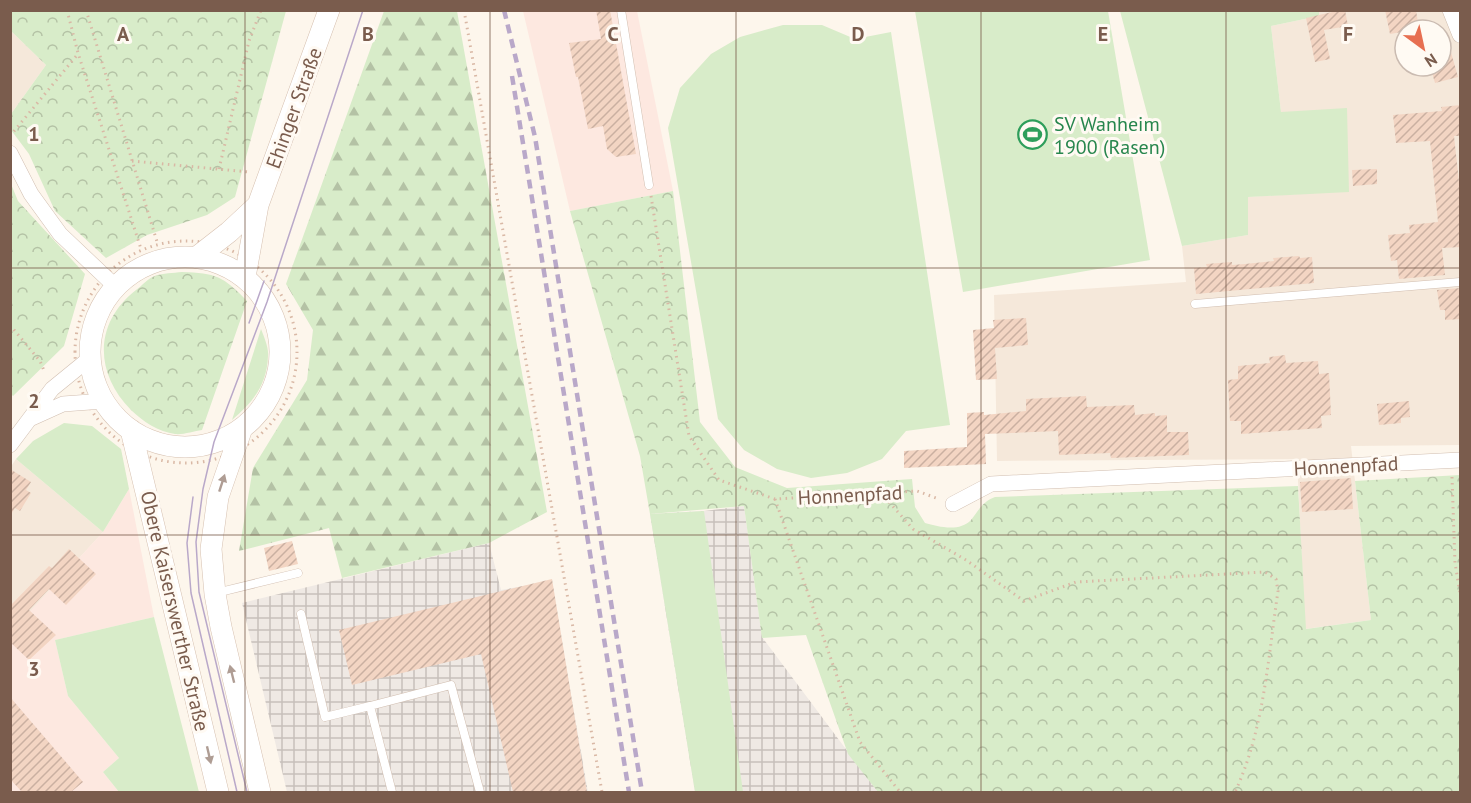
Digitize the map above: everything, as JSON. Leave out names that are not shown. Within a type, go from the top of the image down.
[{"type":"street","name":"Ehinger Straße","points":[[247,269],[258,205],[329,10]]},
{"type":"street","points":[[1450,10],[1461,35]]},
{"type":"street","points":[[10,153],[31,194],[60,234],[110,280]]},
{"type":"street","name":"Ehinger Straße","points":[[204,251],[258,205]]},
{"type":"street","points":[[83,363],[104,401],[116,417],[131,430],[154,442],[179,447],[214,442],[242,428],[262,408],[275,383],[281,356],[278,328],[267,302],[247,269],[223,263],[204,251],[144,266],[129,275],[110,280]]},
{"type":"street","points":[[10,445],[52,389],[83,363],[110,280]]},
{"type":"street","points":[[29,419],[63,404],[104,401]]},
{"type":"street","name":"Obere Kaiserswerther Straße","points":[[242,428],[218,497],[211,549],[221,627],[260,792]]},
{"type":"street","name":"Obere Kaiserswerther Straße","points":[[131,430],[218,792]]},
{"type":"street","name":"Honnenpfad","points":[[953,504],[991,484],[1456,460]]},
{"type":"lane","points":[[621,10],[649,185]]},
{"type":"lane","points":[[1195,304],[1461,282]]},
{"type":"lane","points":[[215,594],[298,573]]},
{"type":"lane","points":[[301,614],[325,717],[451,685],[480,792]]},
{"type":"lane","points":[[370,706],[392,792]]},
{"type":"path","points":[[67,10],[78,53],[141,249]]},
{"type":"path","points":[[86,10],[158,245]]},
{"type":"path","points":[[219,170],[249,40],[261,10]]},
{"type":"path","points":[[464,10],[602,792]]},
{"type":"path","points":[[10,136],[78,53]]},
{"type":"path","points":[[132,161],[250,173]]},
{"type":"path","name":"Honnenpfad","points":[[649,185],[689,436],[719,480],[775,499],[917,491],[953,504]]},
{"type":"path","points":[[83,363],[74,341],[77,324],[87,298],[110,280],[124,257],[141,249],[173,241],[204,251]]},
{"type":"path","points":[[138,453],[169,464],[210,463],[232,454],[263,434],[280,412],[290,392],[298,362],[298,342],[288,306],[273,281],[247,269]]},
{"type":"path","points":[[10,325],[40,361],[52,389]]},
{"type":"path","points":[[1456,460],[1455,563],[1461,593]]},
{"type":"path","points":[[881,493],[913,529],[966,560],[1024,601],[1076,582],[1265,572],[1276,579],[1278,591],[1261,707],[1244,772],[1235,792]]},
{"type":"path","points":[[775,499],[860,742],[900,792]]},
{"type":"shaded area","points":[[523,11],[637,11],[673,191],[570,211]]},
{"type":"shaded area","points":[[1319,11],[1460,11],[1460,445],[1351,446],[1371,620],[1305,629],[1297,459],[997,461],[994,295],[1186,282],[1182,246],[1248,235],[1247,197],[1349,191],[1281,112],[1271,26],[1319,16]]},
{"type":"shaded area","points":[[11,31],[46,65],[11,114]]},
{"type":"shaded area","points":[[16,459],[103,532],[11,633],[10,468]]},
{"type":"shaded area","points":[[129,489],[154,617],[55,640],[68,696],[119,758],[103,772],[119,792],[11,792],[10,633],[103,532]]},
{"type":"shaded area","points":[[744,506],[762,637],[878,792],[695,792],[650,514]]},
{"type":"shaded area","points":[[489,543],[501,590],[551,581],[588,792],[287,792],[242,603]]},
{"type":"green space","points":[[11,10],[286,11],[235,197],[207,215],[147,235],[106,258],[55,211],[29,154],[11,130],[11,114],[46,65],[11,31]]},
{"type":"green space","points":[[384,11],[457,11],[547,512],[489,543],[342,578],[329,528],[239,551],[253,468],[307,380],[313,330],[286,284]]},
{"type":"green space","name":"SV Wanheim 1900 (Rasen)","points":[[915,11],[1108,11],[1150,260],[963,292]]},
{"type":"green space","points":[[1120,11],[1319,11],[1319,16],[1271,26],[1281,112],[1347,108],[1349,192],[1248,197],[1248,235],[1182,246]]},
{"type":"green space","points":[[783,25],[822,25],[855,39],[891,32],[950,425],[906,431],[882,459],[847,473],[811,478],[777,469],[744,450],[718,419],[668,128],[680,88],[711,54],[740,37]]},
{"type":"green space","points":[[11,184],[18,201],[85,274],[64,346],[13,396],[10,393]]},
{"type":"green space","points":[[673,191],[700,422],[735,467],[787,488],[912,479],[915,507],[925,523],[949,528],[966,524],[984,504],[995,497],[1298,486],[1306,629],[1371,620],[1355,481],[1460,475],[1460,792],[878,792],[848,754],[806,635],[762,638],[744,506],[650,514],[640,456],[570,211]]},
{"type":"green space","points":[[182,272],[203,273],[225,281],[247,301],[202,430],[178,434],[157,428],[131,410],[110,380],[105,364],[104,348],[106,332],[112,317],[122,303],[152,277]]},
{"type":"green space","points":[[261,329],[268,353],[265,376],[258,392],[232,420]]},
{"type":"green space","points":[[64,423],[92,426],[121,449],[129,489],[103,532],[16,459],[33,441]]},
{"type":"green space","points":[[704,511],[743,792],[695,792],[650,514]]},
{"type":"green space","points":[[154,617],[199,792],[119,792],[103,772],[119,758],[68,696],[55,640]]},
{"type":"building","points":[[596,10],[610,10],[636,154],[616,157],[607,149],[603,126],[588,129],[569,43],[601,39]]},
{"type":"building","points":[[1345,10],[1348,26],[1324,30],[1330,59],[1315,62],[1306,18]]},
{"type":"building","points":[[1385,10],[1416,10],[1417,18],[1393,18],[1393,33],[1390,34]]},
{"type":"building","points":[[1453,59],[1458,77],[1435,83],[1434,78],[1453,78]]},
{"type":"building","points":[[1461,105],[1461,136],[1454,136],[1461,200],[1461,247],[1442,248],[1445,275],[1399,279],[1397,260],[1391,261],[1388,235],[1410,233],[1409,225],[1438,222],[1430,141],[1396,143],[1393,115],[1442,111],[1441,107]]},
{"type":"building","points":[[1377,169],[1377,184],[1353,186],[1352,170]]},
{"type":"building","points":[[1299,256],[1300,258],[1312,257],[1314,283],[1196,294],[1194,268],[1207,267],[1206,264],[1232,262],[1232,265],[1245,264],[1274,261],[1273,258]]},
{"type":"building","points":[[1461,288],[1461,319],[1445,320],[1445,310],[1440,310],[1437,290]]},
{"type":"building","points":[[1026,318],[1028,345],[995,348],[997,379],[976,380],[973,330],[994,328],[993,320]]},
{"type":"building","points":[[1285,355],[1286,363],[1318,361],[1319,374],[1329,373],[1331,415],[1321,416],[1322,428],[1241,434],[1241,421],[1230,421],[1228,380],[1238,379],[1238,366],[1270,363],[1269,357]]},
{"type":"building","points":[[1086,396],[1087,407],[1134,405],[1135,415],[1155,413],[1155,416],[1167,415],[1167,432],[1188,432],[1189,455],[1111,458],[1110,453],[1059,455],[1058,431],[985,434],[986,464],[904,468],[904,451],[967,447],[967,413],[984,412],[984,415],[1026,411],[1026,399]]},
{"type":"building","points":[[1409,401],[1410,417],[1401,418],[1401,423],[1379,425],[1377,404]]},
{"type":"building","points":[[10,469],[31,482],[26,490],[31,493],[20,511],[15,508],[10,516]]},
{"type":"building","points":[[1351,478],[1353,509],[1302,512],[1300,482]]},
{"type":"building","points":[[292,541],[298,564],[269,571],[264,548]]},
{"type":"building","points":[[69,549],[96,574],[66,605],[49,589],[29,610],[56,635],[29,660],[10,642],[10,606],[49,566],[52,568]]},
{"type":"building","points":[[552,579],[587,792],[513,792],[481,654],[352,685],[339,630]]},
{"type":"building","points":[[10,697],[83,782],[71,792],[22,792],[10,779]]},
{"type":"tram line","points":[[247,792],[199,592],[196,542],[203,489],[214,442],[267,302],[363,10]]},
{"type":"tram line","points":[[249,323],[264,281]]},
{"type":"tram line","points":[[193,497],[187,543],[191,593],[237,792]]},
{"type":"railway","points":[[504,10],[535,137],[642,792]]},
{"type":"railway","points":[[512,76],[629,792]]},
{"type":"place","name":"SV Wanheim 1900 (Rasen)","points":[[1033,135]]}]
